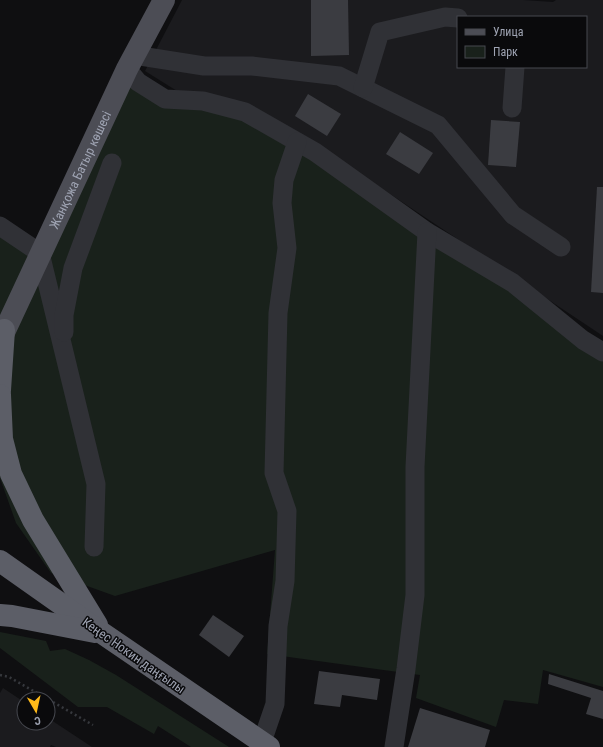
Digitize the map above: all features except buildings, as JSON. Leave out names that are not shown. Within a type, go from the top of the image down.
[{"type":"highway","points":[[0,390],[1,335]]},
{"type":"highway","points":[[0,395],[2,439],[11,474],[32,520],[102,633]]},
{"type":"highway","name":"Кеңес Нокин даңғылы","points":[[0,561],[102,633],[265,744]]},
{"type":"highway","points":[[0,615],[102,633]]},
{"type":"main road","name":"Жанқожа Батыр көшесі","points":[[1,335],[130,62],[164,0]]},
{"type":"lane","points":[[363,88],[380,32],[445,17],[457,18]]},
{"type":"lane","points":[[561,247],[513,215],[438,125],[339,76],[252,66],[204,66],[130,62],[138,82],[165,99],[203,101],[245,112],[315,152],[427,232],[513,283],[583,340],[603,352]]},
{"type":"lane","points":[[512,108],[515,68]]},
{"type":"lane","points":[[265,744],[275,704],[278,626],[285,581],[287,511],[274,473],[278,313],[287,248],[282,203],[284,180],[297,142]]},
{"type":"lane","points":[[63,345],[64,315],[73,268],[112,163]]},
{"type":"lane","points":[[0,226],[40,253],[96,484],[94,547]]},
{"type":"lane","points":[[394,747],[406,669],[415,595],[415,467],[427,232]]},
{"type":"path","points":[[0,674],[9,676],[93,725]]},
{"type":"shaded area","points":[[182,0],[523,0],[553,2],[556,0],[603,0],[603,336],[294,130],[177,91],[145,71]]},
{"type":"shaded area","points":[[3,688],[16,697],[16,731],[56,731],[56,723],[92,747],[56,747],[51,745],[50,747],[0,747],[0,693]]},
{"type":"green space","points":[[127,69],[138,82],[245,112],[603,352],[603,687],[543,670],[538,704],[504,700],[496,727],[416,698],[420,675],[267,654],[275,550],[115,596],[51,573],[16,523],[0,478],[0,226],[40,253]]},
{"type":"green space","points":[[0,632],[46,641],[50,651],[65,649],[89,660],[116,675],[229,747],[191,747],[158,726],[154,734],[107,707],[78,707],[0,648]]}]
